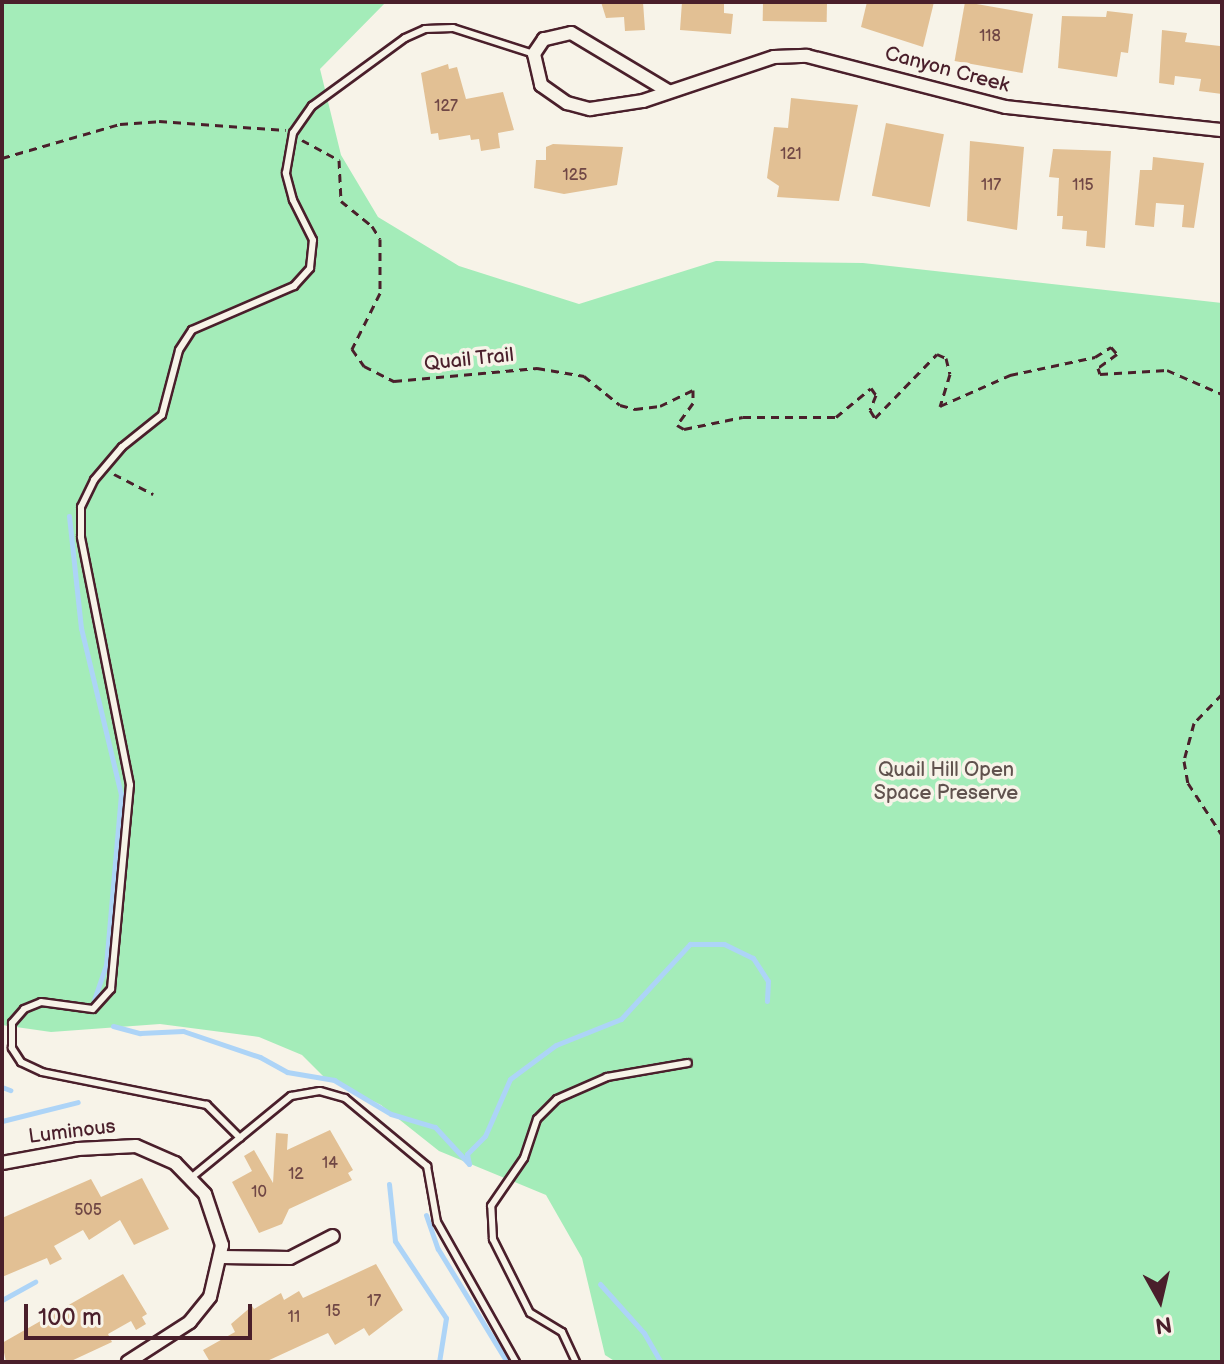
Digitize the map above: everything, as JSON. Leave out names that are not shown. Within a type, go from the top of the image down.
[{"type":"street","points":[[534,54],[544,39],[571,33],[668,91]]},
{"type":"street","name":"Canyon Creek","points":[[534,54],[541,85],[567,103],[615,108],[774,57],[807,56],[1006,107],[1222,130]]},
{"type":"street","name":"Luminous","points":[[2,1163],[124,1145],[161,1155],[192,1177],[217,1220],[222,1257],[210,1297],[196,1316],[128,1362]]},
{"type":"street","points":[[222,1257],[290,1258],[333,1236]]},
{"type":"lane","points":[[240,1138],[219,1113],[191,1099],[32,1069],[15,1055],[10,1032],[17,1015],[32,1004],[93,1009],[111,989],[130,785],[81,537],[83,500],[122,447],[162,415],[179,350],[192,330],[288,290],[307,274],[313,240],[293,200],[286,173],[293,133],[320,98],[425,29],[463,31],[534,54]]},
{"type":"lane","points":[[576,1362],[562,1332],[530,1313],[493,1239],[491,1206],[524,1158],[537,1119],[557,1099],[607,1077],[688,1063]]},
{"type":"lane","points":[[192,1177],[281,1102],[304,1092],[336,1094],[367,1114],[430,1172],[437,1222],[516,1362]]},
{"type":"path","name":"Quail Trail","points":[[2,158],[60,144],[96,127],[146,122],[258,125],[293,133],[339,160],[341,201],[372,226],[380,239],[380,293],[352,349],[364,366],[394,381],[537,368],[584,376],[620,405],[635,409],[660,406],[693,390],[693,403],[677,425],[686,429],[743,417],[836,417],[871,388],[876,395],[870,410],[875,418],[937,354],[946,358],[950,374],[940,406],[1010,375],[1093,358],[1111,347],[1117,354],[1097,369],[1100,374],[1139,368],[1167,370],[1222,394]]},
{"type":"path","points":[[114,474],[153,494]]},
{"type":"path","points":[[1222,694],[1194,723],[1184,761],[1188,783],[1222,835]]},
{"type":"green space","name":"Quail Hill Open Space Preserve","points":[[2,2],[386,2],[320,69],[341,155],[378,217],[459,266],[579,304],[716,261],[863,263],[1222,303],[1222,1362],[616,1362],[605,1355],[582,1258],[546,1195],[439,1151],[381,1105],[325,1078],[302,1055],[259,1037],[160,1024],[51,1032],[2,1025]]},
{"type":"building","points":[[601,2],[643,2],[645,30],[625,31],[624,17],[606,18]]},
{"type":"building","points":[[682,2],[724,2],[724,13],[733,14],[731,34],[680,30]]},
{"type":"building","points":[[763,2],[827,3],[827,22],[763,21]]},
{"type":"building","points":[[867,2],[934,2],[923,47],[861,27]]},
{"type":"building","points":[[965,2],[1033,14],[1023,73],[955,61]]},
{"type":"building","points":[[1107,11],[1133,14],[1128,53],[1121,52],[1117,77],[1058,68],[1062,16],[1106,17]]},
{"type":"building","points":[[1162,30],[1187,33],[1185,42],[1220,46],[1222,94],[1199,91],[1201,79],[1175,76],[1174,85],[1159,83]]},
{"type":"building","points":[[448,64],[449,69],[457,67],[466,99],[503,92],[514,130],[498,133],[500,148],[481,151],[479,139],[471,140],[470,135],[439,140],[438,133],[431,134],[421,73]]},
{"type":"building","points":[[791,98],[858,105],[839,201],[777,197],[779,186],[767,178],[774,127],[788,128]]},
{"type":"building","points":[[886,123],[944,134],[930,207],[872,196]]},
{"type":"building","points":[[970,141],[1024,147],[1017,230],[967,221]]},
{"type":"building","points":[[553,144],[623,147],[617,185],[564,194],[534,188],[536,160],[546,160],[546,147]]},
{"type":"building","points":[[1053,149],[1111,151],[1105,248],[1086,246],[1087,231],[1062,229],[1063,216],[1057,216],[1059,178],[1049,177]]},
{"type":"building","points":[[1153,157],[1204,163],[1194,228],[1182,227],[1184,205],[1156,203],[1154,227],[1135,225],[1140,170],[1152,170]]},
{"type":"building","points":[[330,1130],[353,1170],[348,1173],[352,1180],[289,1209],[282,1224],[259,1233],[232,1182],[252,1171],[244,1156],[254,1150],[273,1183],[276,1133],[288,1134],[287,1150]]},
{"type":"building","points":[[142,1178],[169,1229],[134,1245],[120,1220],[89,1240],[83,1230],[54,1246],[62,1259],[50,1265],[47,1258],[2,1277],[2,1218],[91,1179],[101,1197]]},
{"type":"building","points":[[376,1264],[403,1310],[369,1336],[364,1328],[335,1345],[328,1333],[265,1362],[210,1362],[203,1350],[235,1332],[231,1324],[252,1306],[254,1309],[281,1293],[284,1300],[299,1291],[303,1298]]},
{"type":"building","points":[[123,1274],[147,1314],[142,1317],[146,1324],[136,1330],[131,1321],[108,1334],[112,1342],[69,1362],[6,1362],[2,1343]]},
{"type":"waterway","points":[[69,516],[81,628],[121,794],[106,965],[94,1000]]},
{"type":"waterway","points":[[113,1026],[140,1033],[183,1031],[260,1057],[287,1072],[334,1080],[391,1114],[435,1127],[469,1164],[467,1154],[485,1136],[510,1079],[556,1045],[621,1019],[690,944],[724,944],[753,958],[768,981],[767,1001]]},
{"type":"waterway","points":[[2,1087],[10,1090]]},
{"type":"waterway","points":[[2,1121],[78,1102]]},
{"type":"waterway","points":[[389,1184],[395,1241],[446,1318],[439,1362]]},
{"type":"waterway","points":[[426,1215],[438,1249],[507,1362]]},
{"type":"waterway","points":[[2,1300],[35,1282]]},
{"type":"waterway","points":[[600,1284],[644,1333],[661,1362]]}]
